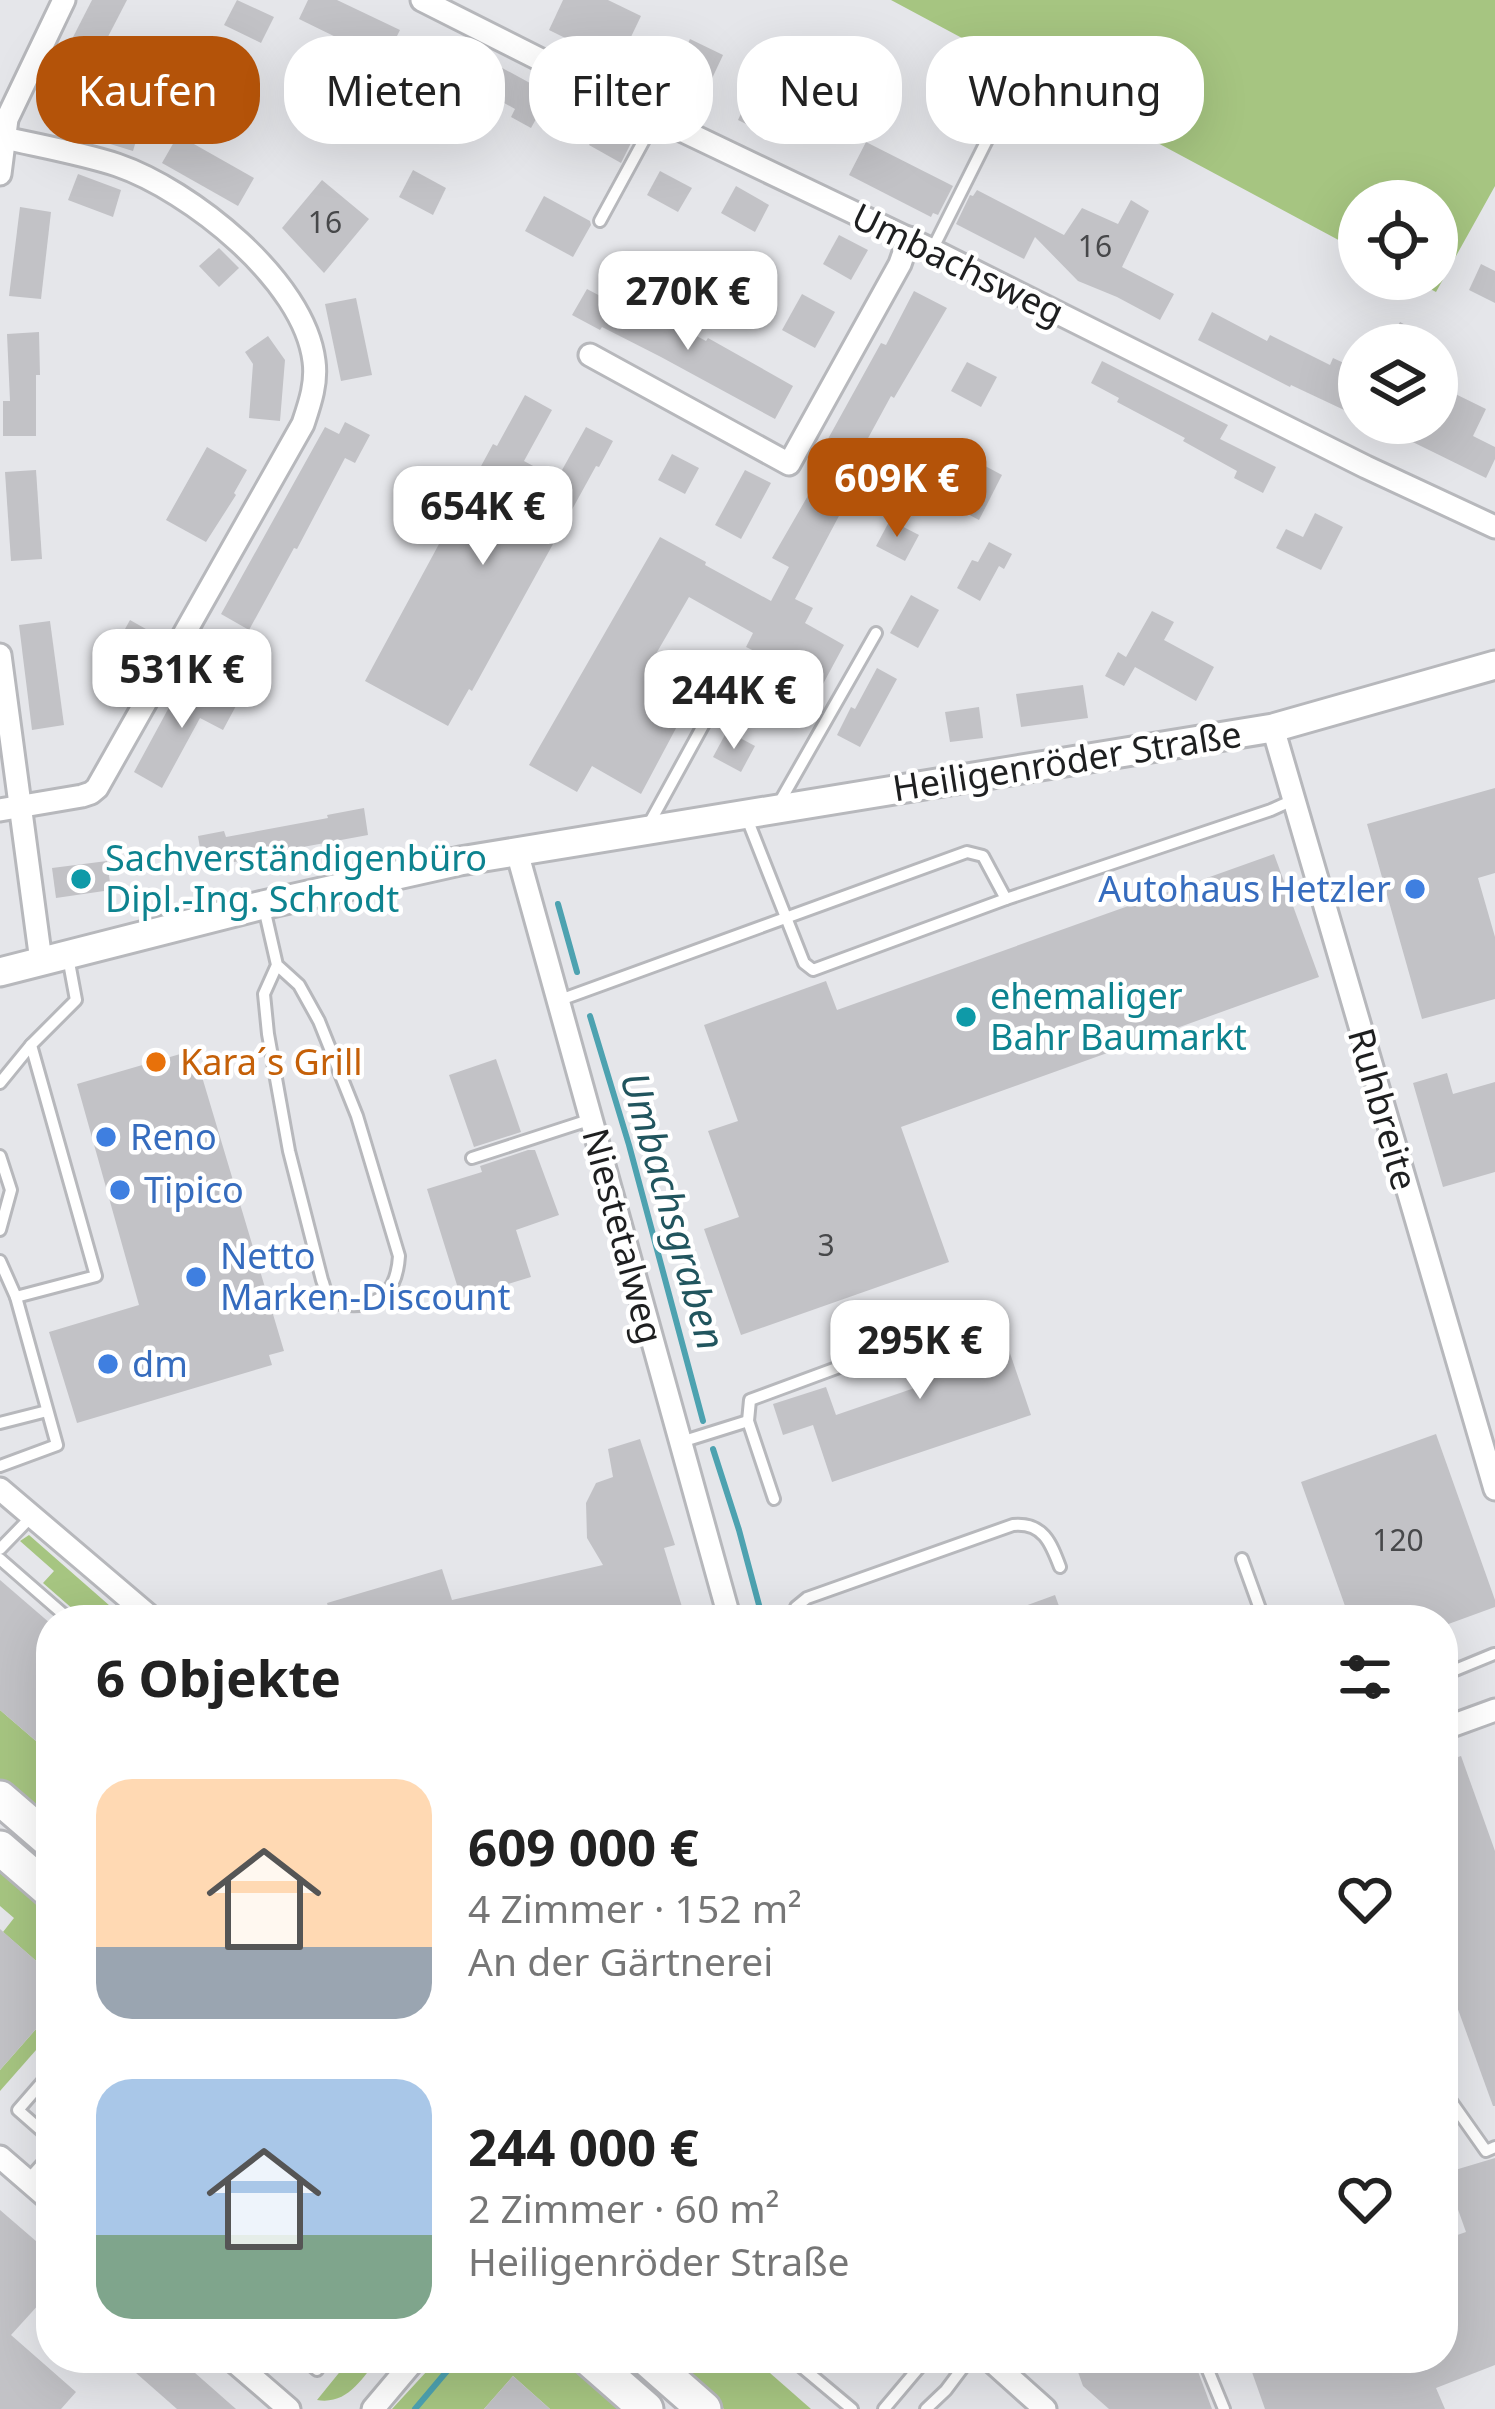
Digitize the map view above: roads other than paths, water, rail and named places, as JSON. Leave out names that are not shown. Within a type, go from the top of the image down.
[{"type":"main road","points":[[0,1798],[36,1829]]},
{"type":"main road","points":[[0,1849],[36,1879]]},
{"type":"main road","points":[[605,2373],[646,2409]]},
{"type":"main road","points":[[663,2373],[704,2409]]},
{"type":"street","points":[[0,174],[8,119],[64,0]]},
{"type":"street","name":"Umbachsweg","points":[[422,0],[529,54]]},
{"type":"street","points":[[2,137],[118,166],[175,192],[210,217],[283,291],[302,324],[315,365],[312,396],[302,424],[97,788],[92,794],[9,808]]},
{"type":"street","name":"Umbachsweg","points":[[711,144],[1494,526]]},
{"type":"street","points":[[590,355],[789,464],[900,263],[909,238]]},
{"type":"street","points":[[0,655],[9,808],[54,957]]},
{"type":"street","name":"Heiligenröder Straße","points":[[0,972],[263,905],[517,852],[1273,728],[1495,664]]},
{"type":"street","name":"Ruhbreite","points":[[1273,728],[1495,1489]]},
{"type":"street","name":"Niestetalweg","points":[[517,852],[726,1605]]},
{"type":"street","points":[[0,1489],[136,1605]]},
{"type":"street","points":[[1458,1724],[1495,1710]]},
{"type":"street","points":[[0,2157],[36,2188]]},
{"type":"street","points":[[247,2373],[289,2409]]},
{"type":"street","points":[[373,2409],[403,2373]]},
{"type":"street","points":[[1005,2373],[1045,2409]]},
{"type":"lane","points":[[600,221],[642,144]]},
{"type":"lane","points":[[932,250],[985,144]]},
{"type":"lane","points":[[776,808],[876,633]]},
{"type":"lane","points":[[646,830],[728,680]]},
{"type":"lane","points":[[745,813],[804,963],[813,970],[1293,800]]},
{"type":"lane","points":[[560,1000],[967,852],[983,856],[1006,899]]},
{"type":"lane","points":[[263,905],[277,965],[299,985],[319,1021],[357,1116],[399,1256],[398,1277],[375,1302],[338,1304],[330,1299],[322,1280],[289,1151],[268,1034],[264,994],[277,965]]},
{"type":"lane","points":[[0,1083],[76,1000],[54,957]]},
{"type":"lane","points":[[16,1297],[96,1276],[31,1045]]},
{"type":"lane","points":[[472,1158],[592,1120]]},
{"type":"lane","points":[[0,1156],[11,1190],[0,1230]]},
{"type":"lane","points":[[0,1261],[16,1297],[57,1444],[0,1466]]},
{"type":"lane","points":[[774,1498],[748,1421],[750,1400],[888,1349]]},
{"type":"lane","points":[[0,1424],[47,1411]]},
{"type":"lane","points":[[679,1442],[748,1421]]},
{"type":"lane","points":[[0,1549],[32,1516]]},
{"type":"lane","points":[[797,1605],[1013,1525],[1034,1526],[1044,1533],[1060,1568]]},
{"type":"lane","points":[[0,1559],[53,1605]]},
{"type":"lane","points":[[1243,1559],[1259,1605]]},
{"type":"lane","points":[[1458,1669],[1494,1654]]},
{"type":"lane","points":[[36,2089],[18,2110],[36,2126]]},
{"type":"lane","points":[[1458,2111],[1486,2150],[1495,2147]]},
{"type":"lane","points":[[27,2180],[36,2170]]},
{"type":"lane","points":[[809,2373],[852,2409]]},
{"type":"lane","points":[[884,2409],[913,2373]]},
{"type":"lane","points":[[926,2409],[959,2373]]},
{"type":"lane","points":[[1209,2373],[1224,2409]]},
{"type":"waterway","name":"Umbachsgraben","points":[[558,904],[577,972]]},
{"type":"waterway","name":"Umbachsgraben","points":[[590,1016],[703,1421]]},
{"type":"waterway","name":"Umbachsgraben","points":[[713,1449],[759,1605]]},
{"type":"waterway","name":"Umbachsgraben","points":[[415,2409],[445,2373]]},
{"type":"place","name":"Sachverständigenbüro Dipl.-Ing. Schrodt","points":[[81,879]]},
{"type":"place","name":"Autohaus Hetzler","points":[[1415,889]]},
{"type":"place","name":"ehemaliger Bahr Baumarkt","points":[[966,1017]]},
{"type":"place","name":"Kara´s Grill","points":[[156,1062]]},
{"type":"place","name":"Reno","points":[[106,1137]]},
{"type":"place","name":"Tipico","points":[[120,1190]]},
{"type":"place","name":"Netto Marken-Discount","points":[[196,1277]]},
{"type":"place","name":"dm","points":[[108,1364]]}]
